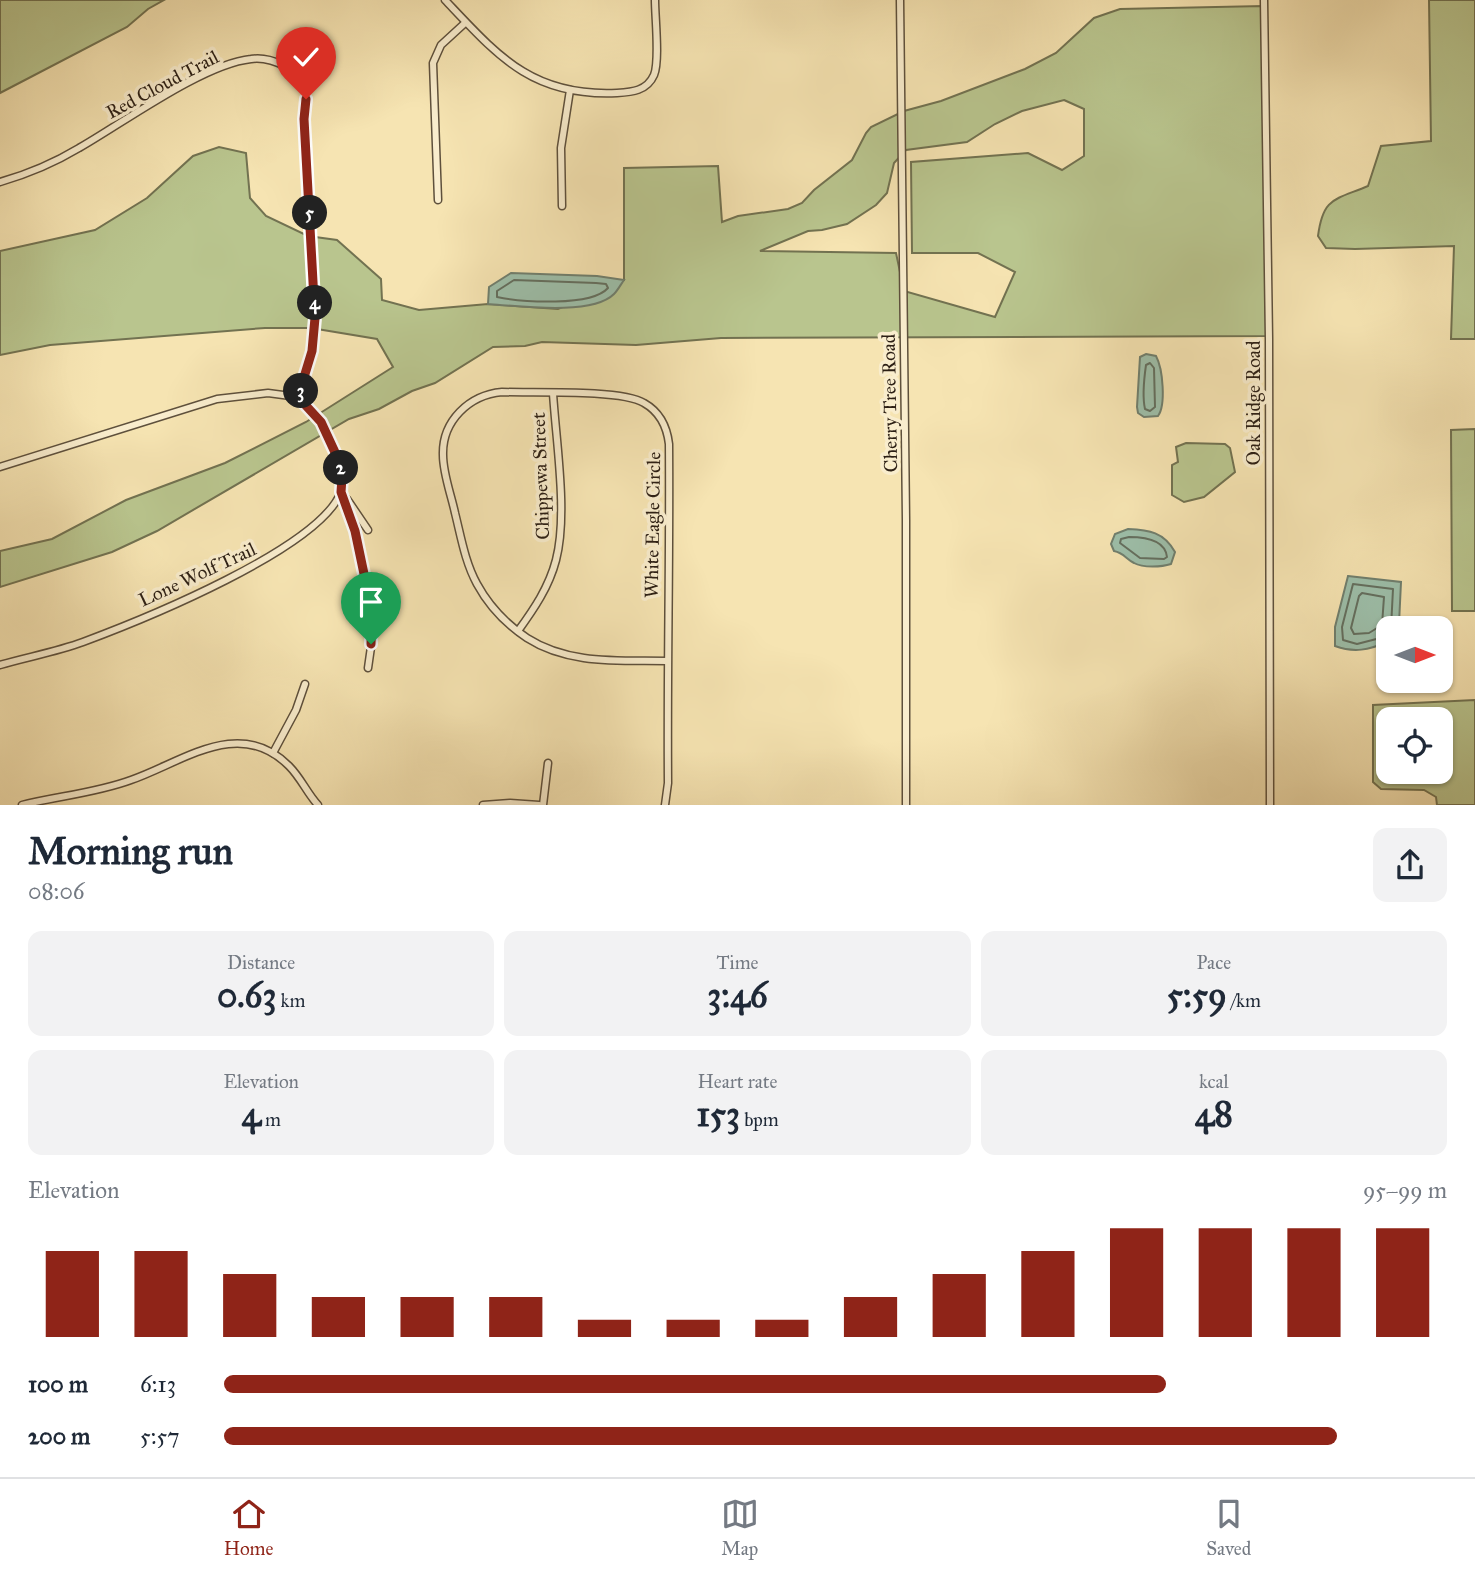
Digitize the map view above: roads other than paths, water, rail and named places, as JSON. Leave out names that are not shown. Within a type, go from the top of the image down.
[{"type":"street","points":[[444,0],[511,65],[541,81],[570,90],[594,93],[633,92],[647,85],[654,75],[655,0]]},
{"type":"street","name":"Cherry Tree Road","points":[[900,0],[906,520],[906,805]]},
{"type":"street","name":"Oak Ridge Road","points":[[1264,0],[1269,339],[1270,805]]},
{"type":"street","points":[[438,200],[433,63],[441,45],[465,23]]},
{"type":"street","name":"Red Cloud Trail","points":[[0,182],[54,162],[189,83],[225,66],[260,58],[276,62],[292,71],[306,92],[304,119],[315,305],[312,351],[298,397]]},
{"type":"street","points":[[562,206],[561,148],[570,90]]},
{"type":"street","name":"White Eagle Circle","points":[[665,805],[668,783],[670,457],[666,427],[652,408],[634,398],[502,392],[483,396],[466,405],[447,432],[443,445],[444,467],[470,570],[492,607],[518,631],[552,650],[582,658],[667,661]]},
{"type":"street","points":[[0,467],[217,399],[268,393],[298,397],[313,411],[330,441],[341,471],[341,492],[355,531],[372,612],[373,633],[368,668]]},
{"type":"street","name":"Chippewa Street","points":[[518,631],[545,590],[559,546],[561,517],[553,393]]},
{"type":"street","points":[[341,492],[368,530]]},
{"type":"street","name":"Lone Wolf Trail","points":[[0,665],[82,642],[260,563],[323,520],[336,505],[341,492]]},
{"type":"street","points":[[272,753],[296,710],[305,684]]},
{"type":"street","points":[[25,805],[118,785],[218,745],[253,746],[272,753],[292,769],[318,805]]},
{"type":"street","points":[[483,805],[541,805],[548,763]]},
{"type":"water","points":[[511,273],[597,276],[624,280],[614,294],[604,301],[589,305],[535,308],[488,304],[489,287]]},
{"type":"water","points":[[1146,354],[1156,356],[1160,369],[1163,396],[1158,416],[1144,417],[1138,413],[1140,357]]},
{"type":"water","points":[[1128,529],[1149,531],[1166,540],[1175,552],[1171,564],[1142,566],[1114,551],[1111,544],[1115,534]]},
{"type":"water","points":[[1348,576],[1401,582],[1399,616],[1376,616],[1376,646],[1361,650],[1335,646],[1335,627]]}]
